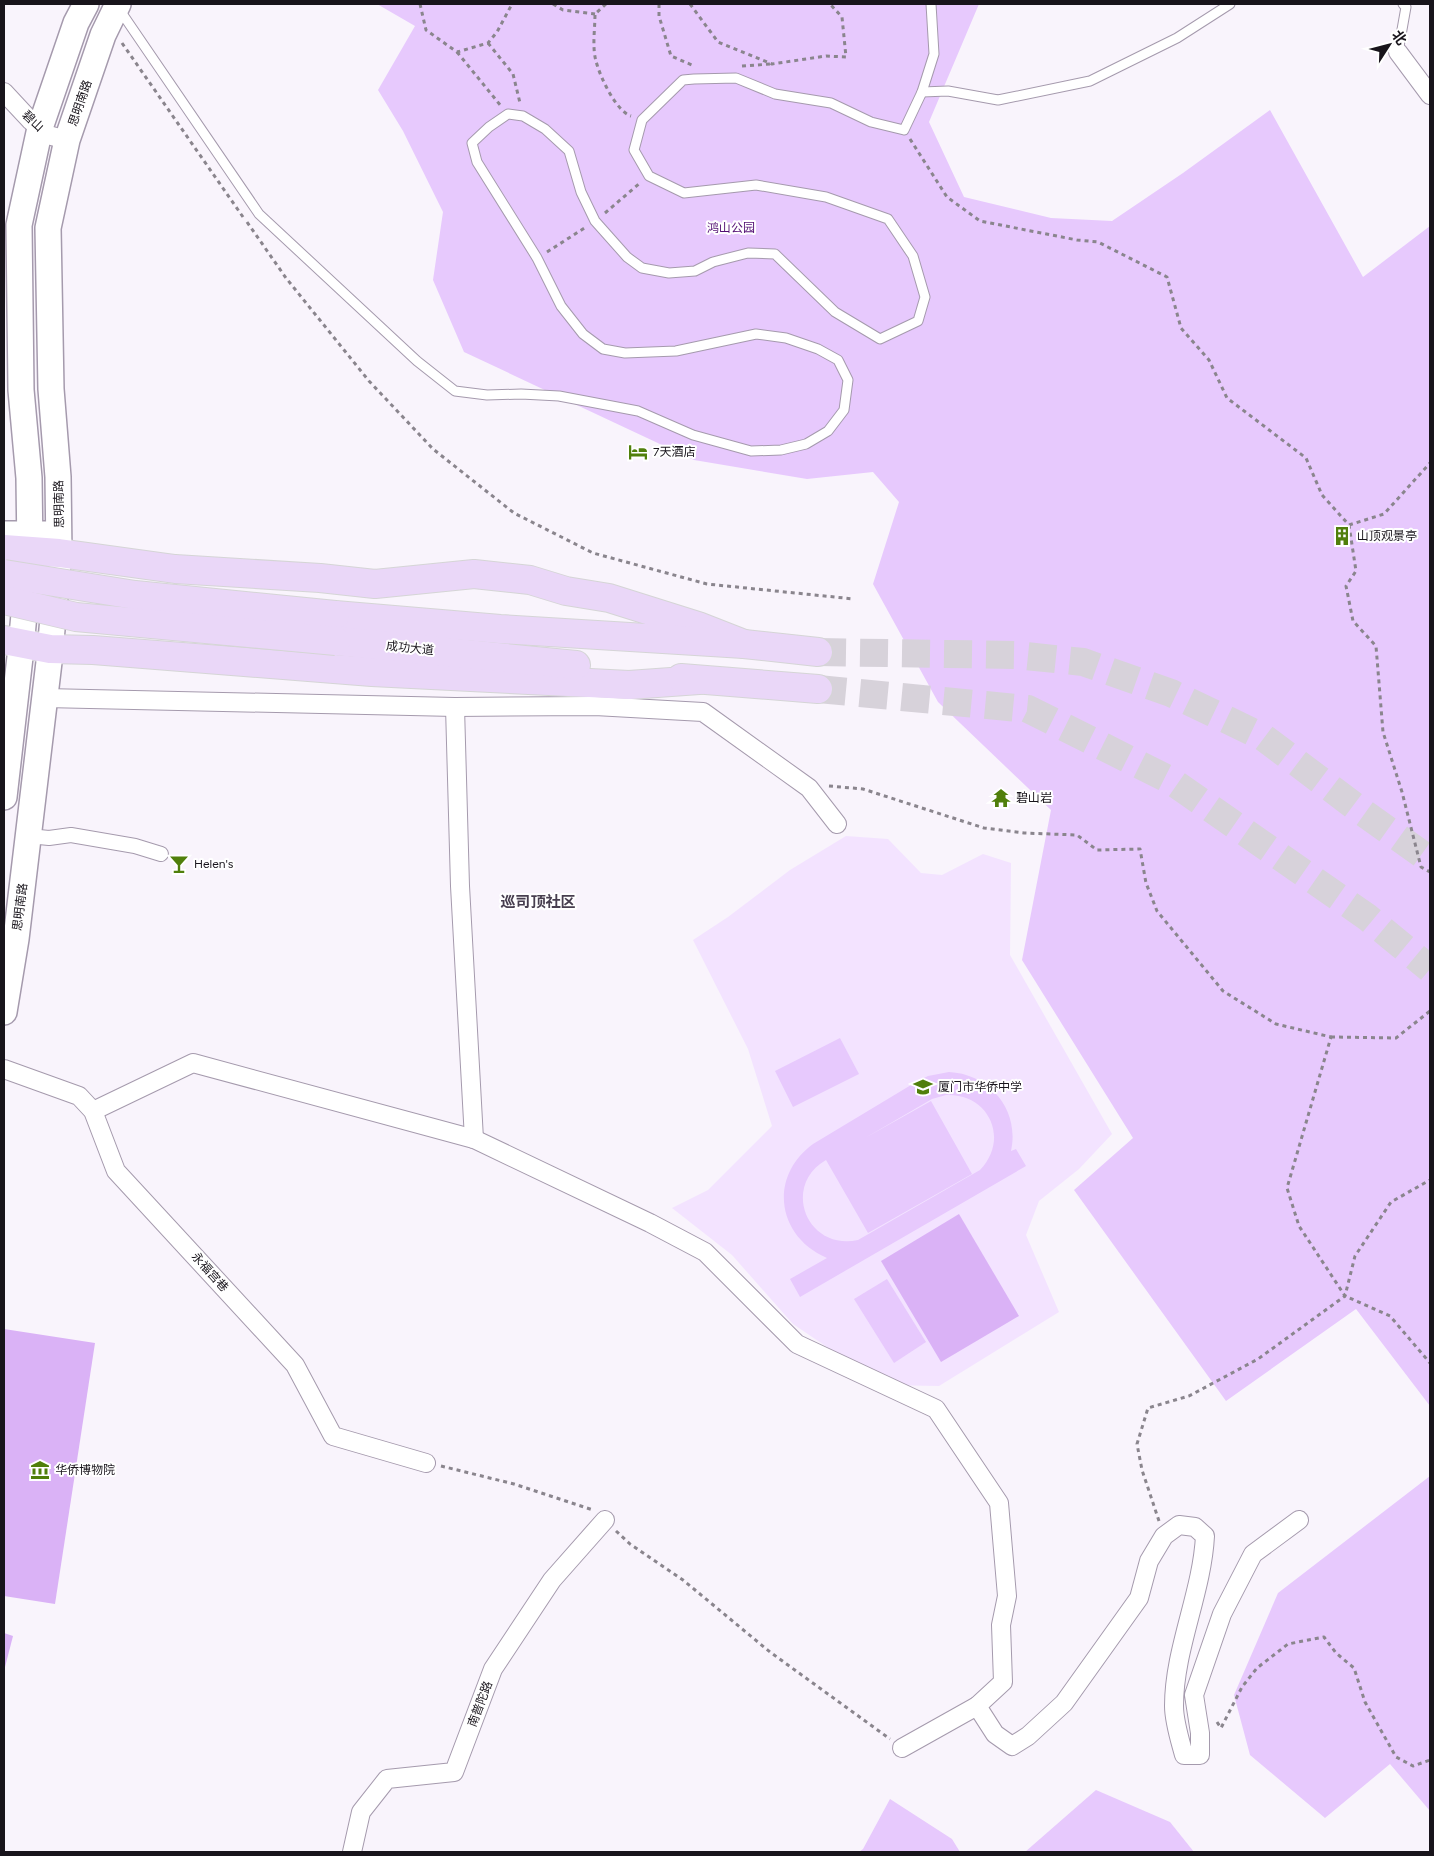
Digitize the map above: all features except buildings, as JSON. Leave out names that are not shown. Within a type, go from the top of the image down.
[{"type":"highway","points":[[21,545],[59,544],[175,569],[320,578],[375,584],[474,574],[530,580],[566,591],[609,598],[698,626],[744,644]]},
{"type":"highway","name":"成功大道","points":[[4,574],[561,663],[699,680],[818,689]]},
{"type":"highway","name":"成功大道","points":[[4,600],[76,617],[336,628],[500,628],[744,644],[818,652]]},
{"type":"highway","points":[[12,649],[50,656],[93,650],[372,672],[629,685],[699,680]]},
{"type":"main road","points":[[4,797],[12,649],[29,478],[21,390],[19,225],[40,128],[76,23],[86,4]]},
{"type":"main road","name":"思明南路","points":[[4,1012],[16,939],[29,836],[50,656],[59,544],[58,477],[51,388],[48,228],[67,140],[103,35],[117,5]]},
{"type":"main road","points":[[4,534],[21,545]]},
{"type":"street","points":[[1398,52],[1430,96]]},
{"type":"street","name":"碧山","points":[[4,92],[48,135],[67,140]]},
{"type":"street","points":[[45,698],[455,707],[595,706],[703,712],[809,788],[836,824]]},
{"type":"street","points":[[455,707],[460,886],[474,1139]]},
{"type":"street","points":[[29,836],[49,838],[71,835],[135,846],[161,854]]},
{"type":"street","points":[[93,1111],[193,1063],[474,1139],[650,1223],[705,1252],[797,1344],[936,1409],[999,1503],[1007,1596],[1001,1625],[1003,1682],[977,1706],[902,1748]]},
{"type":"street","name":"永福宫巷","points":[[4,1069],[79,1096],[93,1111],[116,1171],[294,1365],[333,1436],[426,1462]]},
{"type":"street","name":"南普陀路","points":[[352,1852],[361,1812],[387,1779],[454,1772],[493,1668],[552,1580],[605,1520]]},
{"type":"street","points":[[977,1706],[995,1734],[1012,1746],[1035,1729],[1064,1703],[1139,1598],[1149,1561],[1164,1536],[1179,1525],[1195,1527],[1205,1536],[1204,1555],[1180,1657],[1174,1707],[1184,1755],[1200,1755],[1200,1733],[1194,1695],[1222,1614],[1253,1554],[1299,1520]]},
{"type":"lane","points":[[117,5],[259,214],[417,361],[455,391],[487,395],[558,396],[638,410],[693,435],[752,451],[781,450],[806,444],[828,431],[844,410],[848,380],[838,360],[818,349],[786,338],[756,334],[676,351],[625,353],[603,349],[583,334],[561,306],[537,258],[476,162],[472,143],[489,127],[508,114],[524,116],[545,129],[569,151],[581,192],[595,221],[627,257],[642,268],[670,273],[694,271],[713,262],[748,253],[776,254],[835,312],[880,339],[918,321],[925,297],[913,256],[888,219],[826,197],[756,185],[684,193],[649,176],[634,150],[642,120],[683,80],[736,78],[774,94],[831,103],[871,122],[904,130],[922,92],[934,54],[932,4]]},
{"type":"lane","points":[[922,92],[948,91],[998,100],[1090,81],[1177,38],[1230,4]]},
{"type":"lane","points":[[1398,52],[1406,7],[1403,4]]},
{"type":"path","points":[[420,4],[426,30],[457,52],[508,114]]},
{"type":"path","points":[[457,52],[488,43],[497,32],[512,4]]},
{"type":"path","points":[[552,4],[563,10],[595,14]]},
{"type":"path","points":[[606,4],[595,14],[596,61],[608,90],[624,114],[642,120]]},
{"type":"path","points":[[659,4],[659,16],[671,56],[694,66]]},
{"type":"path","points":[[690,4],[718,42],[772,64]]},
{"type":"path","points":[[737,67],[826,56],[846,58],[842,17],[830,4]]},
{"type":"path","points":[[488,43],[513,74],[524,116]]},
{"type":"path","points":[[904,130],[947,197],[980,221],[1077,240],[1098,242],[1167,277],[1181,328],[1209,360],[1227,398],[1306,458],[1322,495],[1349,525],[1356,571],[1346,586],[1353,621],[1376,646],[1383,732],[1402,792],[1421,866],[1430,872]]},
{"type":"path","points":[[1349,525],[1384,514],[1430,463]]},
{"type":"path","points":[[803,784],[863,789],[984,828],[1024,833],[1077,836],[1098,850],[1140,849],[1146,882],[1157,911],[1223,991],[1276,1024],[1331,1037],[1396,1038],[1430,1011]]},
{"type":"path","points":[[1331,1037],[1287,1188],[1299,1226],[1345,1296],[1390,1316],[1430,1363]]},
{"type":"path","points":[[1164,1536],[1142,1470],[1137,1444],[1148,1408],[1189,1396],[1258,1359],[1345,1296],[1355,1256],[1391,1202],[1430,1180]]},
{"type":"path","points":[[426,1462],[514,1484],[592,1508],[630,1544],[683,1580],[770,1652],[902,1748]]},
{"type":"path","points":[[1194,1695],[1204,1702],[1221,1728],[1242,1687],[1258,1668],[1288,1644],[1324,1636],[1336,1653],[1354,1668],[1365,1702],[1396,1757],[1414,1766],[1430,1760]]},
{"type":"shaded area","name":"厦门市华侨中学","points":[[846,836],[888,839],[921,873],[942,875],[983,854],[1011,863],[1010,955],[1112,1134],[1079,1169],[1039,1201],[1026,1235],[1059,1312],[939,1386],[883,1385],[793,1324],[732,1255],[672,1208],[708,1190],[772,1126],[748,1049],[693,940],[728,917],[790,870]]},
{"type":"green space","name":"鸿山公园","points":[[377,4],[979,4],[929,122],[964,197],[1051,218],[1112,221],[1183,173],[1270,110],[1363,277],[1430,226],[1430,1406],[1356,1309],[1226,1401],[1074,1190],[1133,1138],[1022,960],[1051,810],[938,702],[873,584],[899,502],[873,472],[807,479],[694,460],[464,352],[433,280],[443,212],[403,131],[378,90],[415,26]]},
{"type":"green space","points":[[840,1038],[859,1074],[793,1107],[775,1071]]},
{"type":"green space","points":[[949,1072],[964,1074],[977,1079],[989,1087],[999,1097],[1011,1122],[1013,1136],[1011,1151],[1016,1149],[1026,1166],[800,1297],[790,1279],[827,1258],[810,1248],[797,1236],[789,1221],[784,1206],[784,1189],[789,1173],[799,1158],[813,1144],[928,1076]],"holes":[[[946,1095],[961,1096],[974,1102],[984,1110],[994,1132],[989,1158],[980,1170],[858,1240],[840,1241],[825,1236],[814,1226],[806,1214],[803,1200],[805,1185],[812,1171],[826,1160],[868,1233],[972,1174],[931,1101],[865,1138],[932,1099]]]},
{"type":"green space","points":[[887,1279],[926,1342],[894,1363],[854,1299]]},
{"type":"green space","points":[[1430,1476],[1430,1811],[1390,1764],[1325,1818],[1250,1755],[1234,1695],[1278,1593]]},
{"type":"green space","points":[[1096,1790],[1170,1822],[1194,1852],[1025,1852]]},
{"type":"green space","points":[[890,1799],[952,1839],[960,1852],[859,1852],[863,1849]]},
{"type":"tunnel","points":[[818,652],[1016,655],[1083,662],[1171,693],[1263,737],[1430,860]]},
{"type":"tunnel","points":[[818,689],[1028,709],[1170,780],[1367,917],[1430,969]]},
{"type":"place","name":"7天酒店","points":[[638,452]]},
{"type":"place","name":"山顶观景亭","points":[[1342,536]]},
{"type":"place","name":"碧山岩","points":[[1001,798]]},
{"type":"place","name":"Helen's","points":[[179,864]]},
{"type":"place","name":"厦门市华侨中学","points":[[923,1087]]},
{"type":"place","name":"华侨博物院","points":[[40,1470]]},
{"type":"district","name":"巡司顶社区","points":[[538,902]]}]
